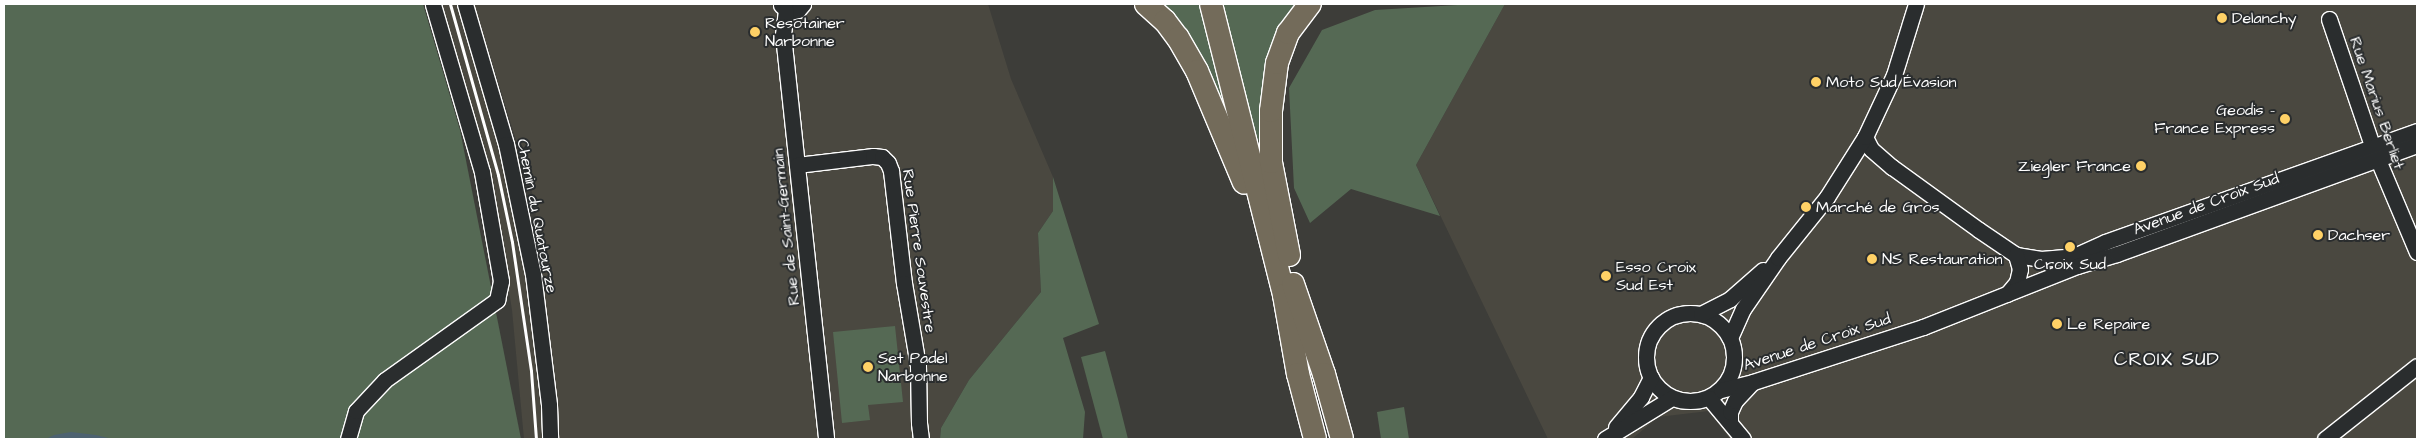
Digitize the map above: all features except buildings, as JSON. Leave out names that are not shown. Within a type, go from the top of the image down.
[{"type":"highway","points":[[1146,4],[1165,21],[1178,38],[1197,71],[1324,374],[1342,439]]},
{"type":"highway","points":[[1211,4],[1253,170],[1290,293]]},
{"type":"highway","points":[[1310,4],[1292,27],[1285,41],[1277,63],[1271,111],[1272,162],[1290,293],[1298,374],[1315,439]]},
{"type":"street","points":[[348,439],[356,412],[385,380],[498,300],[501,281],[482,172],[433,4]]},
{"type":"street","name":"Chemin du Quatourze","points":[[465,4],[506,144],[533,274],[549,405],[550,439]]},
{"type":"street","points":[[783,7],[794,11],[803,4]]},
{"type":"street","points":[[1730,338],[1743,309],[1778,258],[1827,197],[1865,137],[1894,75],[1916,4]]},
{"type":"street","name":"Rue de Saint-Germain","points":[[783,7],[783,35],[826,439]]},
{"type":"street","name":"Rue Marius Berliet","points":[[2330,19],[2375,154],[2417,252]]},
{"type":"street","name":"Avenue de Croix Sud","points":[[1715,394],[1923,327],[2077,266],[2117,254],[2375,154],[2417,131]]},
{"type":"street","name":"Avenue de Croix Sud","points":[[1865,137],[1871,149],[1892,167],[2016,255],[2041,259],[2061,259],[2074,256],[2105,242],[2375,154],[2417,145]]},
{"type":"street","name":"Rue Pierre Souvestre","points":[[797,166],[873,156],[882,157],[888,163],[891,171],[904,283],[918,366],[921,439]]},
{"type":"street","name":"Avenue de Croix Sud","points":[[1853,157],[1865,157],[1892,167]]},
{"type":"street","points":[[2007,294],[2017,282],[2020,269],[2016,255]]},
{"type":"street","points":[[1701,314],[1730,299],[1778,258]]},
{"type":"street","points":[[1683,313],[1701,314],[1713,319],[1722,326],[1730,338],[1735,360],[1730,378],[1715,394],[1691,402],[1672,398],[1657,386],[1651,377],[1646,362],[1647,348],[1654,331],[1667,319],[1683,313]]},
{"type":"street","points":[[2325,439],[2417,366]]},
{"type":"street","points":[[1605,439],[1641,397],[1651,377]]},
{"type":"street","points":[[1730,423],[1730,412],[1735,401],[1753,382]]},
{"type":"street","points":[[1715,394],[1730,423],[1743,439]]},
{"type":"street","points":[[1605,439],[1672,398]]},
{"type":"shaded area","points":[[438,4],[457,4],[505,172],[520,239],[539,367],[544,439],[524,439],[512,310],[501,243]]},
{"type":"shaded area","points":[[474,4],[988,4],[1011,79],[1053,177],[1053,211],[1038,233],[1041,292],[969,380],[941,428],[940,439],[546,439],[535,202]]},
{"type":"shaded area","points":[[1505,4],[2417,4],[2417,439],[1730,439],[1709,411],[1658,417],[1632,439],[1548,439],[1416,165]]},
{"type":"green space","points":[[4,4],[423,4],[460,130],[521,439],[4,439]]},
{"type":"green space","points":[[1154,4],[1200,4],[1230,119]]},
{"type":"green space","points":[[1221,4],[1303,4],[1265,157],[1250,119]]},
{"type":"green space","points":[[1505,4],[1416,165],[1440,216],[1351,189],[1310,223],[1294,188],[1289,88],[1322,30],[1375,10]]},
{"type":"green space","points":[[1053,177],[1099,324],[1063,338],[1085,412],[1083,439],[940,439],[941,428],[969,380],[1041,292],[1038,233],[1053,211]]},
{"type":"green space","name":"Set Padel Narbonne","points":[[895,326],[903,402],[868,405],[870,420],[842,423],[833,332]]},
{"type":"green space","points":[[1105,351],[1128,439],[1103,439],[1081,357]]},
{"type":"green space","points":[[1404,407],[1409,439],[1381,439],[1377,412]]},
{"type":"water","points":[[71,432],[112,439],[46,439],[54,435]]},
{"type":"railway","points":[[450,4],[498,175],[512,242],[531,371],[536,439]]},
{"type":"place","name":"Delanchy","points":[[2222,18]]},
{"type":"place","name":"Resotainer Narbonne","points":[[755,32]]},
{"type":"place","name":"Moto Sud Évasion","points":[[1816,82]]},
{"type":"place","name":"Geodis - France Express","points":[[2285,119]]},
{"type":"place","name":"Ziegler France","points":[[2141,166]]},
{"type":"place","name":"Marché de Gros","points":[[1806,207]]},
{"type":"place","name":"Dachser","points":[[2318,235]]},
{"type":"place","name":"Croix Sud","points":[[2070,247]]},
{"type":"place","name":"NS Restauration","points":[[1872,259]]},
{"type":"place","name":"Esso Croix Sud Est","points":[[1606,276]]},
{"type":"place","name":"Le Repaire","points":[[2057,324]]},
{"type":"place","name":"Set Padel Narbonne","points":[[868,367]]},
{"type":"district","name":"CROIX SUD","points":[[2167,360]]}]
